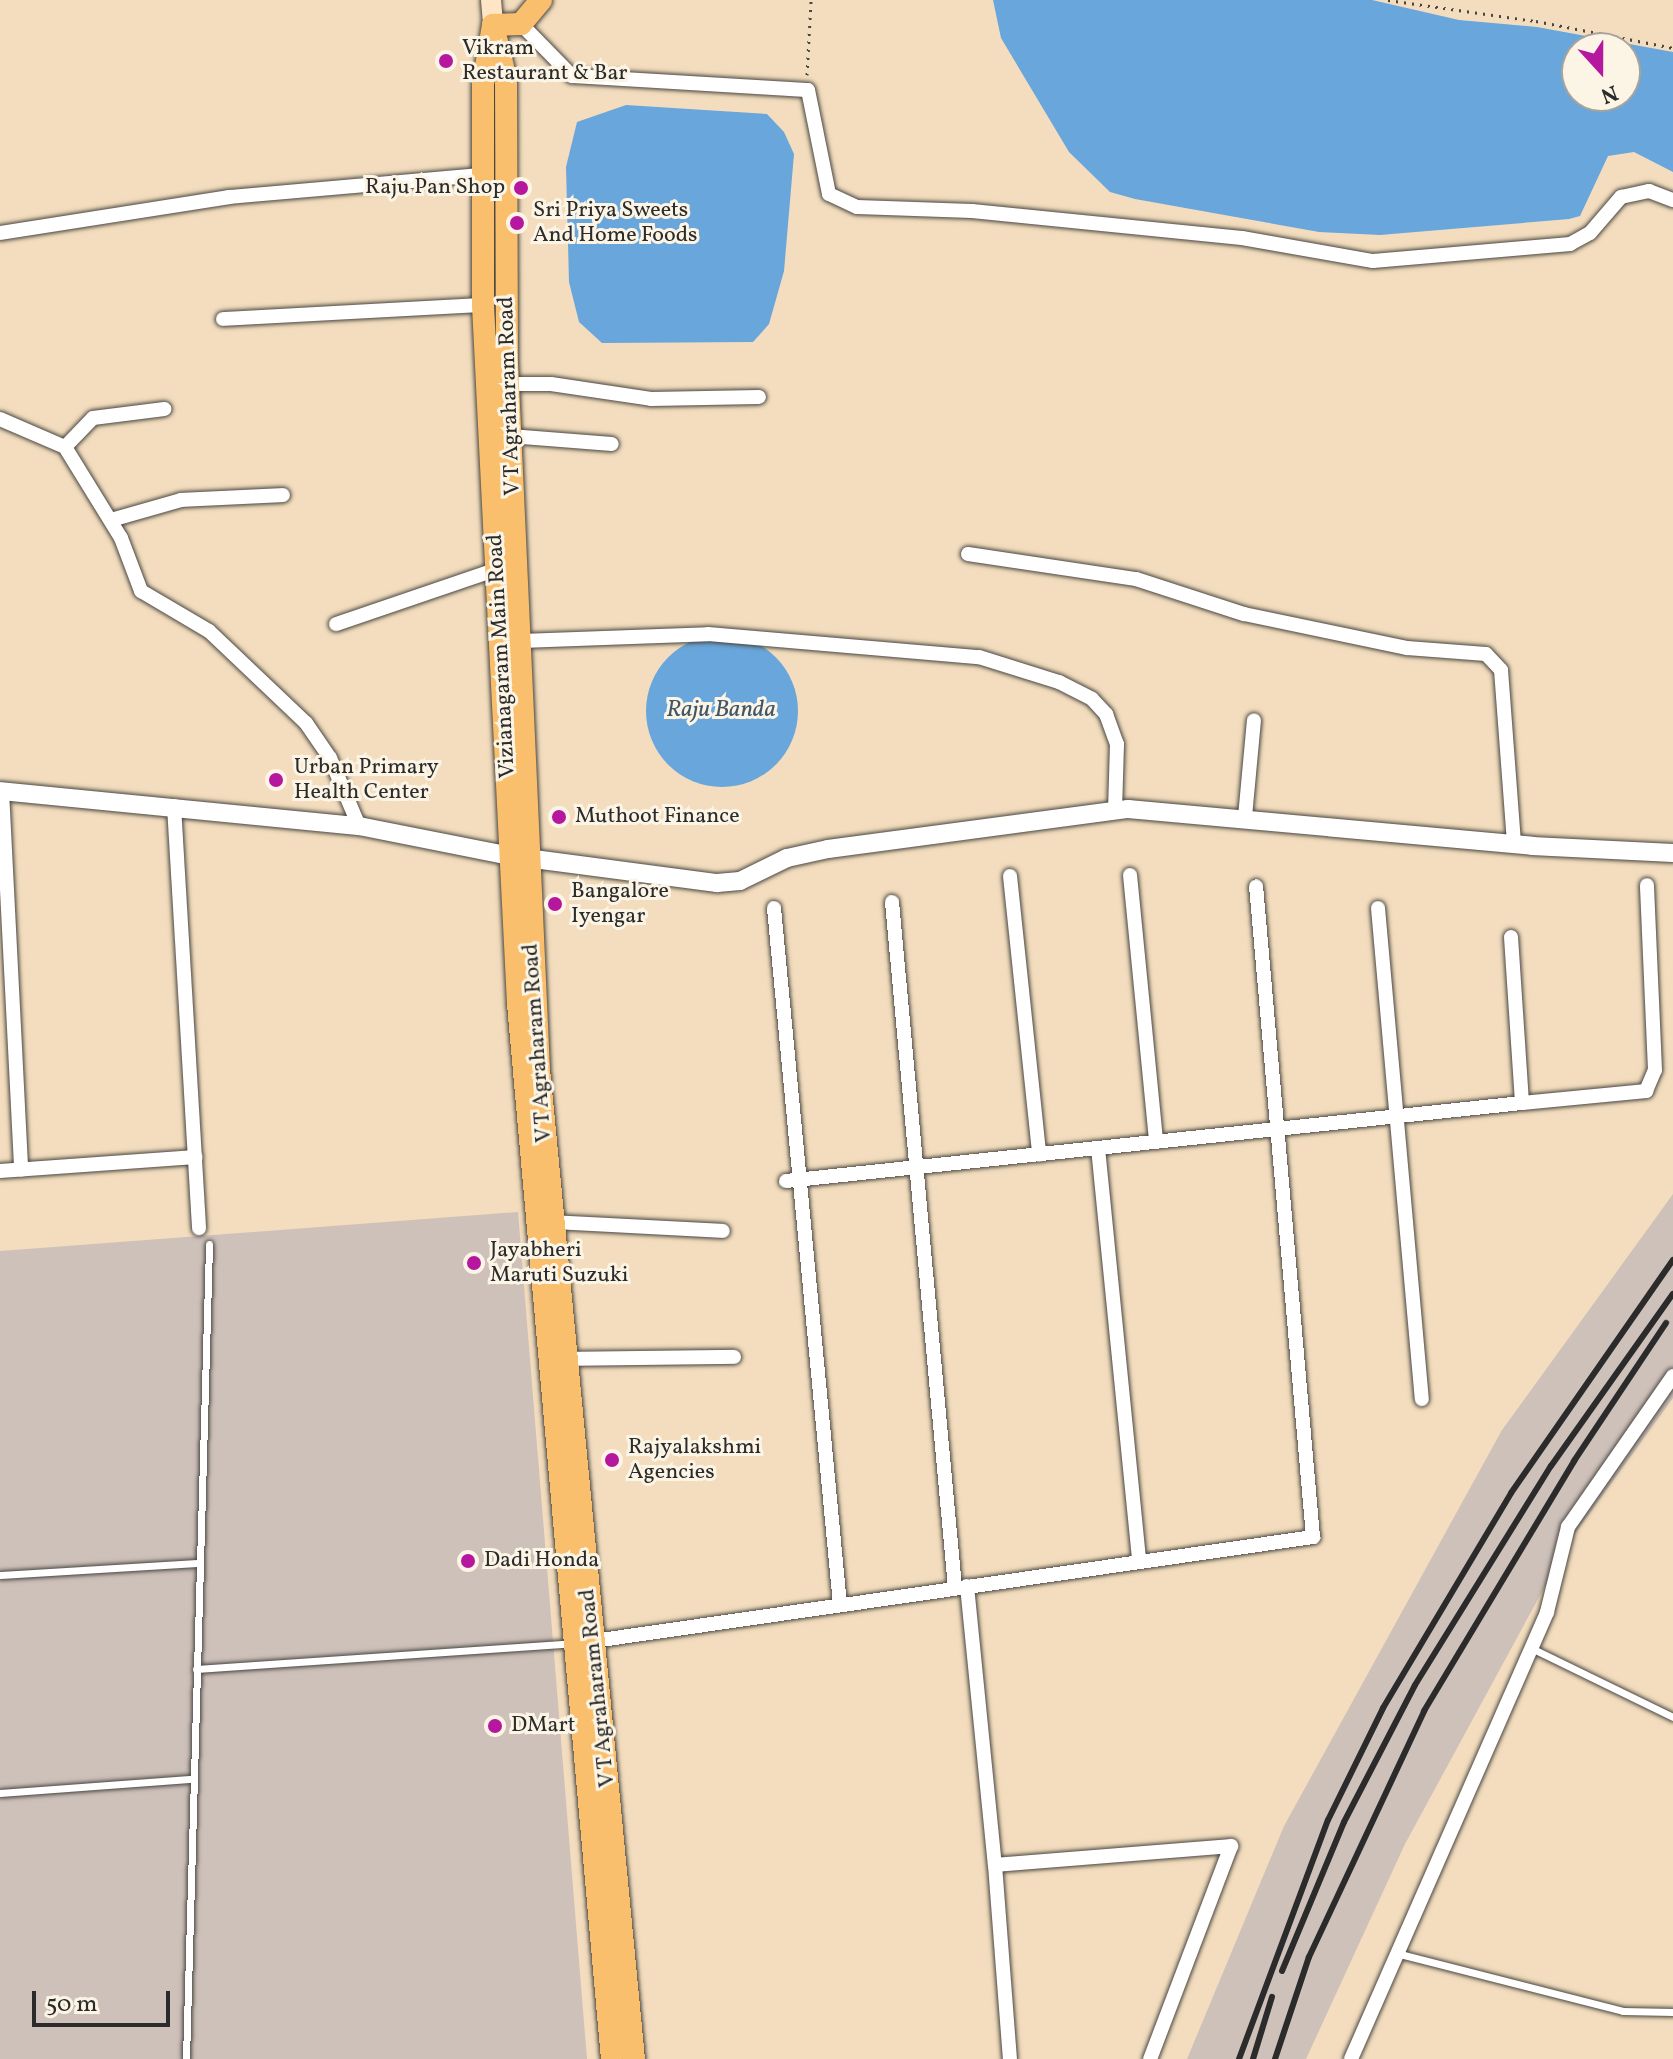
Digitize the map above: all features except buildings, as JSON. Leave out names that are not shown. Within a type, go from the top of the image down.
[{"type":"main road","points":[[491,0],[493,25],[521,24],[541,0]]},
{"type":"main road","name":"Vizianagaram Main Road","points":[[493,25],[485,59],[483,305],[498,569],[520,857]]},
{"type":"main road","name":"V T Agraharam Road","points":[[493,25],[506,79],[508,384],[521,641],[520,857],[538,1272],[634,2059]]},
{"type":"main road","name":"V T Agraharam Road","points":[[520,857],[564,1359],[612,2059]]},
{"type":"street","points":[[521,24],[572,76],[808,90],[829,194],[857,207],[972,211],[1242,238],[1373,261],[1570,244],[1590,233],[1621,197],[1649,191],[1673,200]]},
{"type":"street","points":[[0,233],[229,197],[482,175]]},
{"type":"street","points":[[223,319],[483,305]]},
{"type":"street","points":[[508,384],[651,399],[759,397]]},
{"type":"street","points":[[65,447],[93,418],[164,409]]},
{"type":"street","points":[[0,419],[65,447],[111,520],[141,591],[220,639],[319,739],[359,826]]},
{"type":"street","points":[[510,436],[612,444]]},
{"type":"street","points":[[111,520],[181,500],[283,495]]},
{"type":"street","points":[[968,554],[1136,579],[1244,614],[1407,648],[1486,654],[1501,670],[1514,844]]},
{"type":"street","points":[[336,624],[498,569]]},
{"type":"street","points":[[521,641],[708,634],[979,657],[1059,682],[1092,699],[1106,714],[1117,744],[1115,811]]},
{"type":"street","points":[[1245,817],[1254,720]]},
{"type":"street","points":[[21,1170],[1,791],[359,826],[520,857],[717,883],[740,881],[787,858],[828,849],[1115,811],[1245,817],[1514,844],[1673,853]]},
{"type":"street","points":[[174,806],[199,1228]]},
{"type":"street","points":[[1130,875],[1156,1142]]},
{"type":"street","points":[[1010,876],[1039,1154]]},
{"type":"street","points":[[792,1180],[1646,1091],[1655,1070],[1647,885]]},
{"type":"street","points":[[584,1642],[1313,1537],[1281,1128],[1256,886]]},
{"type":"street","points":[[892,902],[961,1586],[995,1865],[1010,2059]]},
{"type":"street","points":[[774,908],[792,1180],[840,1605]]},
{"type":"street","points":[[1378,908],[1422,1399]]},
{"type":"street","points":[[1511,937],[1522,1103]]},
{"type":"street","points":[[1098,1148],[1139,1561]]},
{"type":"street","points":[[0,1171],[195,1157]]},
{"type":"street","points":[[552,1222],[723,1231]]},
{"type":"street","points":[[564,1359],[734,1357]]},
{"type":"street","points":[[1351,2059],[1531,1648],[1553,1594],[1568,1527],[1673,1376]]},
{"type":"street","points":[[995,1865],[1231,1846],[1150,2059]]},
{"type":"lane","points":[[186,2059],[209,1244]]},
{"type":"lane","points":[[0,1575],[198,1563]]},
{"type":"lane","points":[[196,1669],[584,1642]]},
{"type":"lane","points":[[1531,1648],[1673,1717]]},
{"type":"lane","points":[[0,1793],[192,1779]]},
{"type":"lane","points":[[1396,1953],[1623,2011],[1673,2012]]},
{"type":"path","points":[[808,90],[806,43],[811,0]]},
{"type":"path","points":[[1388,0],[1536,21],[1673,48]]},
{"type":"shaded area","points":[[1673,1194],[1673,1398],[1569,1542],[1405,1844],[1306,2059],[1187,2059],[1284,1826],[1502,1430]]},
{"type":"shaded area","points":[[518,1212],[587,2059],[0,2059],[0,1251]]},
{"type":"water","points":[[993,0],[1372,0],[1459,20],[1564,32],[1561,32],[1561,112],[1641,112],[1641,46],[1673,52],[1673,172],[1634,152],[1608,156],[1580,216],[1569,219],[1380,235],[1319,232],[1110,192],[1069,152],[1001,38]]},
{"type":"water","points":[[626,105],[767,114],[784,132],[794,154],[784,271],[769,324],[753,342],[602,343],[579,322],[569,282],[566,167],[577,122]]},
{"type":"water","name":"Raju Banda","points":[[722,635],[751,640],[776,657],[793,682],[798,711],[793,740],[776,765],[751,782],[722,787],[693,782],[668,765],[651,740],[646,711],[651,682],[668,657],[693,640]]},
{"type":"railway","points":[[1239,2059],[1328,1820],[1383,1708],[1511,1493],[1673,1260]]},
{"type":"railway","points":[[1282,1971],[1344,1822],[1415,1685],[1551,1466],[1673,1294]]},
{"type":"railway","points":[[1275,2059],[1309,1957],[1424,1711],[1574,1461],[1666,1323]]},
{"type":"railway","points":[[1253,2059],[1272,1997]]},
{"type":"place","name":"Vikram Restaurant & Bar","points":[[446,61]]},
{"type":"place","name":"Raju Pan Shop","points":[[521,188]]},
{"type":"place","name":"Sri Priya Sweets And Home Foods","points":[[517,223]]},
{"type":"place","name":"Urban Primary Health Center","points":[[276,780]]},
{"type":"place","name":"Muthoot Finance","points":[[559,817]]},
{"type":"place","name":"Bangalore Iyengar","points":[[555,904]]},
{"type":"place","name":"Jayabheri Maruti Suzuki","points":[[474,1263]]},
{"type":"place","name":"Rajyalakshmi Agencies","points":[[612,1460]]},
{"type":"place","name":"Dadi Honda","points":[[468,1561]]},
{"type":"place","name":"DMart","points":[[495,1726]]}]
